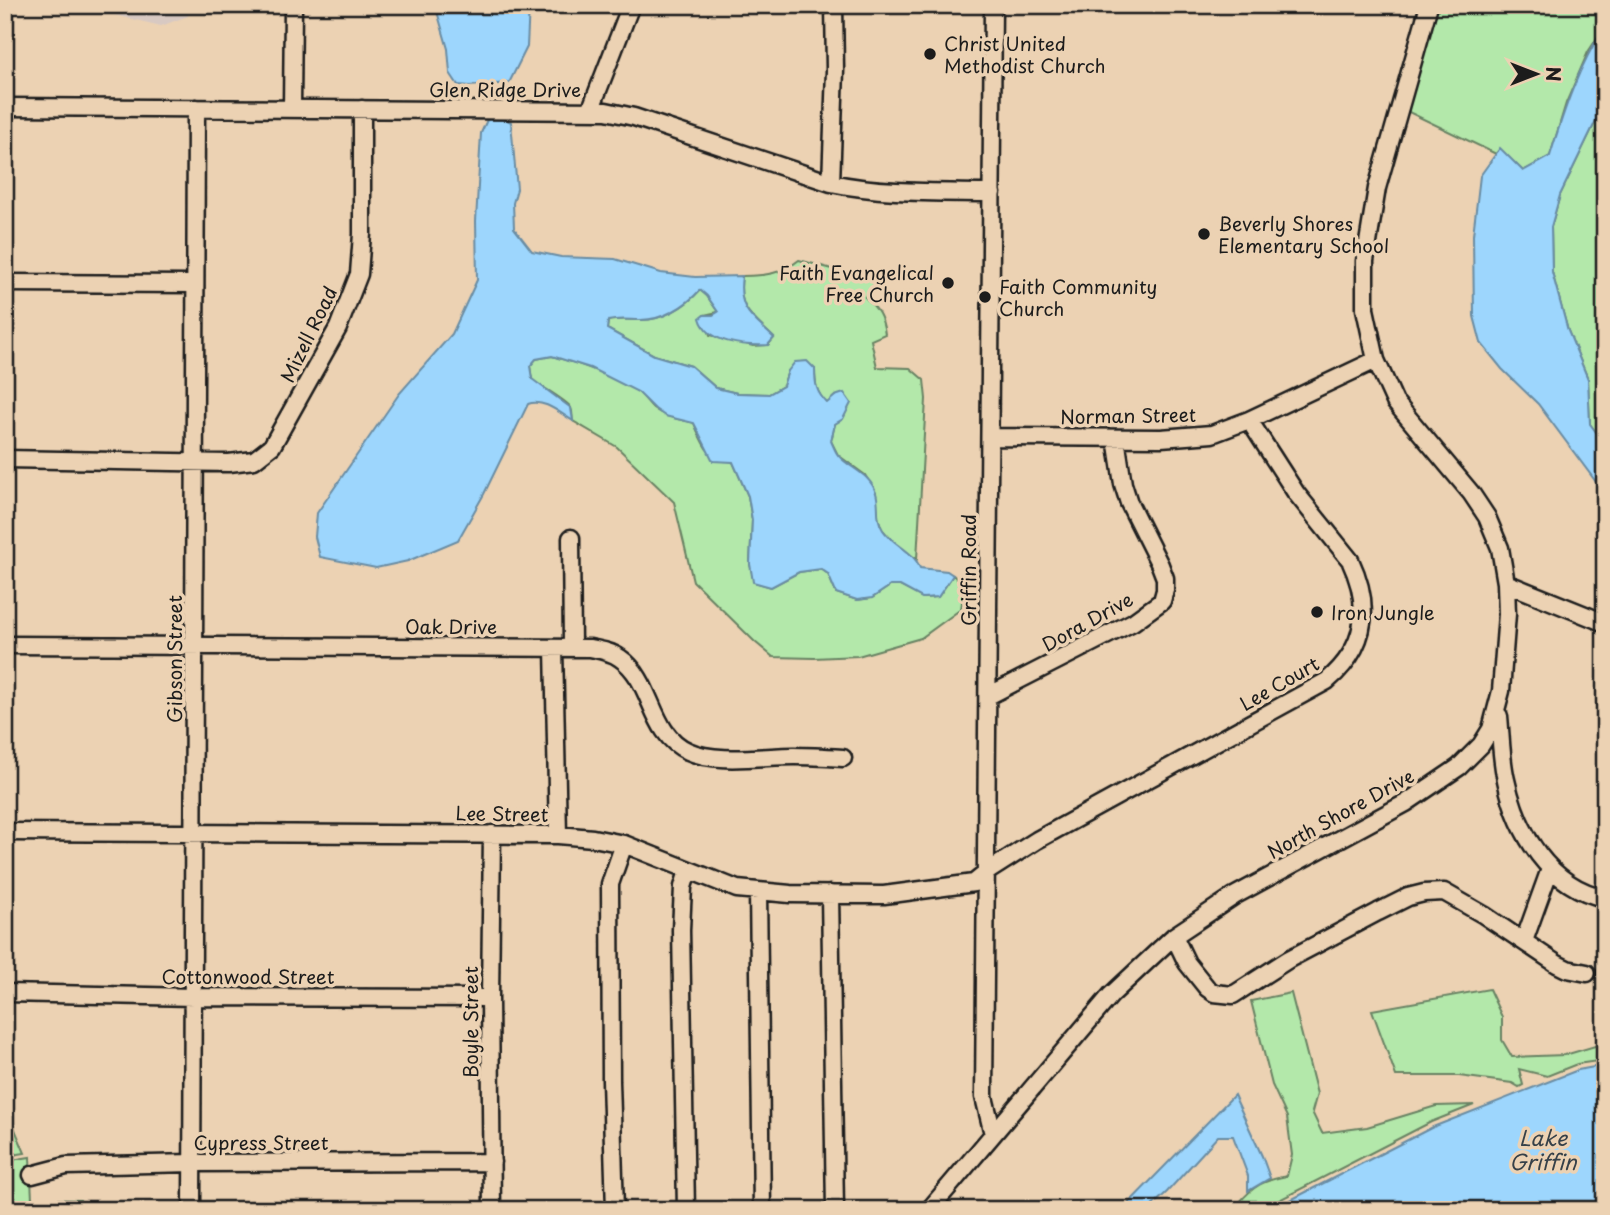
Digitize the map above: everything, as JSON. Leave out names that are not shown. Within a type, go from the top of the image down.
[{"type":"street","points":[[292,108],[293,5]]},
{"type":"street","points":[[590,111],[631,5]]},
{"type":"street","points":[[831,183],[834,5]]},
{"type":"street","name":"Griffin Road","points":[[993,5],[984,1097],[993,1134]]},
{"type":"street","name":"North Shore Drive","points":[[929,1210],[1111,995],[1174,936],[1234,896],[1406,803],[1459,767],[1487,737],[1498,706],[1507,614],[1507,583],[1500,548],[1487,517],[1461,480],[1395,402],[1376,360],[1366,309],[1365,261],[1377,188],[1429,5]]},
{"type":"street","name":"Glen Ridge Drive","points":[[5,107],[606,111],[634,117],[831,183],[855,188],[901,191],[992,193]]},
{"type":"street","name":"Gibson Street","points":[[192,1210],[196,107]]},
{"type":"street","name":"Mizell Road","points":[[5,459],[195,464],[246,462],[272,446],[338,328],[359,274],[362,109]]},
{"type":"street","points":[[5,283],[194,284]]},
{"type":"street","name":"Norman Street","points":[[990,437],[1196,437],[1212,434],[1249,420],[1376,360]]},
{"type":"street","name":"Lee Court","points":[[985,874],[1046,835],[1327,681],[1348,659],[1357,643],[1364,615],[1363,600],[1350,560],[1296,493],[1249,420]]},
{"type":"street","name":"Dora Drive","points":[[988,696],[1133,622],[1162,601],[1164,578],[1129,503],[1123,484],[1116,438]]},
{"type":"street","points":[[571,538],[572,648]]},
{"type":"street","points":[[1507,583],[1605,623]]},
{"type":"street","name":"Oak Drive","points":[[5,645],[590,648],[618,656],[631,666],[642,680],[661,726],[668,736],[687,751],[710,757],[843,758]]},
{"type":"street","points":[[554,648],[558,835]]},
{"type":"street","points":[[1498,706],[1505,777],[1511,802],[1531,844],[1550,869],[1571,884],[1592,895],[1605,898]]},
{"type":"street","name":"Lee Street","points":[[5,832],[558,835],[624,844],[737,889],[758,891],[884,895],[974,883],[985,874]]},
{"type":"street","name":"Boyle Street","points":[[492,834],[492,1210]]},
{"type":"street","points":[[615,1210],[610,884],[624,844]]},
{"type":"street","points":[[1524,941],[1550,869]]},
{"type":"street","points":[[685,1210],[681,930],[683,887],[688,871]]},
{"type":"street","points":[[758,891],[762,1210]]},
{"type":"street","points":[[1174,936],[1187,963],[1200,981],[1207,988],[1225,995],[1242,990],[1289,960],[1378,912],[1423,893],[1444,892],[1567,970],[1587,974]]},
{"type":"street","points":[[831,894],[835,1210]]},
{"type":"street","name":"Cottonwood Street","points":[[5,993],[490,998]]},
{"type":"street","name":"Cypress Street","points":[[32,1175],[66,1166],[492,1162]]},
{"type":"shaded area","points":[[73,5],[189,5],[188,16],[161,26]]},
{"type":"green space","points":[[1422,5],[1605,5],[1605,26],[1588,52],[1566,103],[1550,156],[1523,171],[1500,149],[1496,154],[1394,105]]},
{"type":"green space","points":[[1605,102],[1605,444],[1590,424],[1588,379],[1568,331],[1552,272],[1551,227],[1560,195]]},
{"type":"green space","points":[[799,260],[877,281],[865,297],[879,313],[884,328],[885,334],[871,340],[877,367],[910,368],[924,380],[926,399],[917,559],[897,546],[882,529],[876,493],[865,475],[838,455],[831,441],[835,424],[835,396],[827,404],[820,396],[815,369],[788,371],[783,386],[769,394],[737,393],[716,388],[691,366],[654,355],[607,329],[608,321],[641,320],[666,315],[681,307],[700,290],[718,312],[704,315],[710,335],[753,346],[768,345],[774,338],[744,305],[742,276],[772,273]]},
{"type":"green space","points":[[552,356],[621,381],[662,414],[694,423],[711,454],[733,462],[748,496],[752,520],[750,564],[754,582],[771,587],[799,572],[821,569],[828,574],[836,593],[857,600],[872,598],[890,586],[900,586],[923,598],[938,597],[953,575],[963,595],[961,609],[921,638],[858,656],[773,657],[693,581],[674,502],[617,447],[573,421],[571,408],[565,402],[532,380],[530,366],[536,359]]},
{"type":"green space","points":[[1489,989],[1502,1017],[1502,1040],[1512,1057],[1565,1055],[1605,1043],[1605,1060],[1577,1064],[1547,1076],[1519,1069],[1523,1085],[1519,1087],[1512,1083],[1459,1076],[1396,1076],[1372,1010]]},
{"type":"green space","points":[[1291,993],[1317,1094],[1312,1112],[1322,1133],[1367,1127],[1436,1106],[1474,1105],[1431,1122],[1260,1210],[1239,1210],[1238,1204],[1254,1188],[1287,1176],[1292,1155],[1287,1117],[1272,1085],[1251,1001]]},
{"type":"green space","points":[[5,1106],[25,1153],[5,1156]]},
{"type":"green space","points":[[30,1157],[32,1199],[80,1200],[81,1210],[5,1210],[5,1161]]},
{"type":"water","points":[[433,5],[529,5],[527,47],[509,83],[458,85],[450,73],[448,49]]},
{"type":"water","points":[[1605,26],[1605,102],[1560,195],[1551,227],[1552,272],[1568,331],[1588,379],[1590,424],[1605,444],[1605,494],[1538,404],[1502,369],[1481,343],[1474,316],[1473,235],[1480,176],[1500,148],[1523,171],[1550,156],[1579,73]]},
{"type":"water","points":[[491,111],[511,122],[517,189],[513,203],[514,228],[532,251],[561,257],[615,259],[661,273],[695,277],[742,276],[744,305],[774,338],[768,345],[728,342],[710,333],[700,318],[718,312],[700,290],[681,307],[666,315],[641,320],[608,321],[607,329],[654,355],[691,366],[716,388],[737,393],[769,394],[783,386],[788,371],[795,362],[807,361],[815,369],[817,388],[827,403],[844,393],[851,403],[843,419],[835,424],[831,441],[838,455],[865,476],[873,486],[883,530],[913,557],[920,568],[947,571],[953,575],[938,597],[922,598],[900,586],[890,586],[872,598],[857,600],[836,593],[828,574],[821,569],[799,572],[771,587],[753,582],[750,564],[752,520],[748,496],[733,462],[713,461],[694,423],[665,416],[638,392],[590,368],[552,356],[536,359],[530,366],[532,379],[571,408],[573,421],[540,403],[528,404],[458,540],[408,561],[376,568],[320,557],[315,537],[317,513],[399,394],[452,334],[477,280],[476,221],[481,133]]},
{"type":"water","name":"Lake Griffin","points":[[1605,1065],[1605,1210],[1271,1210],[1433,1127],[1578,1070]]},
{"type":"water","points":[[1234,1095],[1270,1178],[1248,1191],[1248,1176],[1233,1136],[1218,1136],[1148,1210],[1122,1210]]},
{"type":"place","name":"Christ United Methodist Church","points":[[930,54]]},
{"type":"place","name":"Beverly Shores Elementary School","points":[[1204,234]]},
{"type":"place","name":"Faith Evangelical Free Church","points":[[948,283]]},
{"type":"place","name":"Faith Community Church","points":[[985,297]]},
{"type":"place","name":"Iron Jungle","points":[[1317,612]]}]
